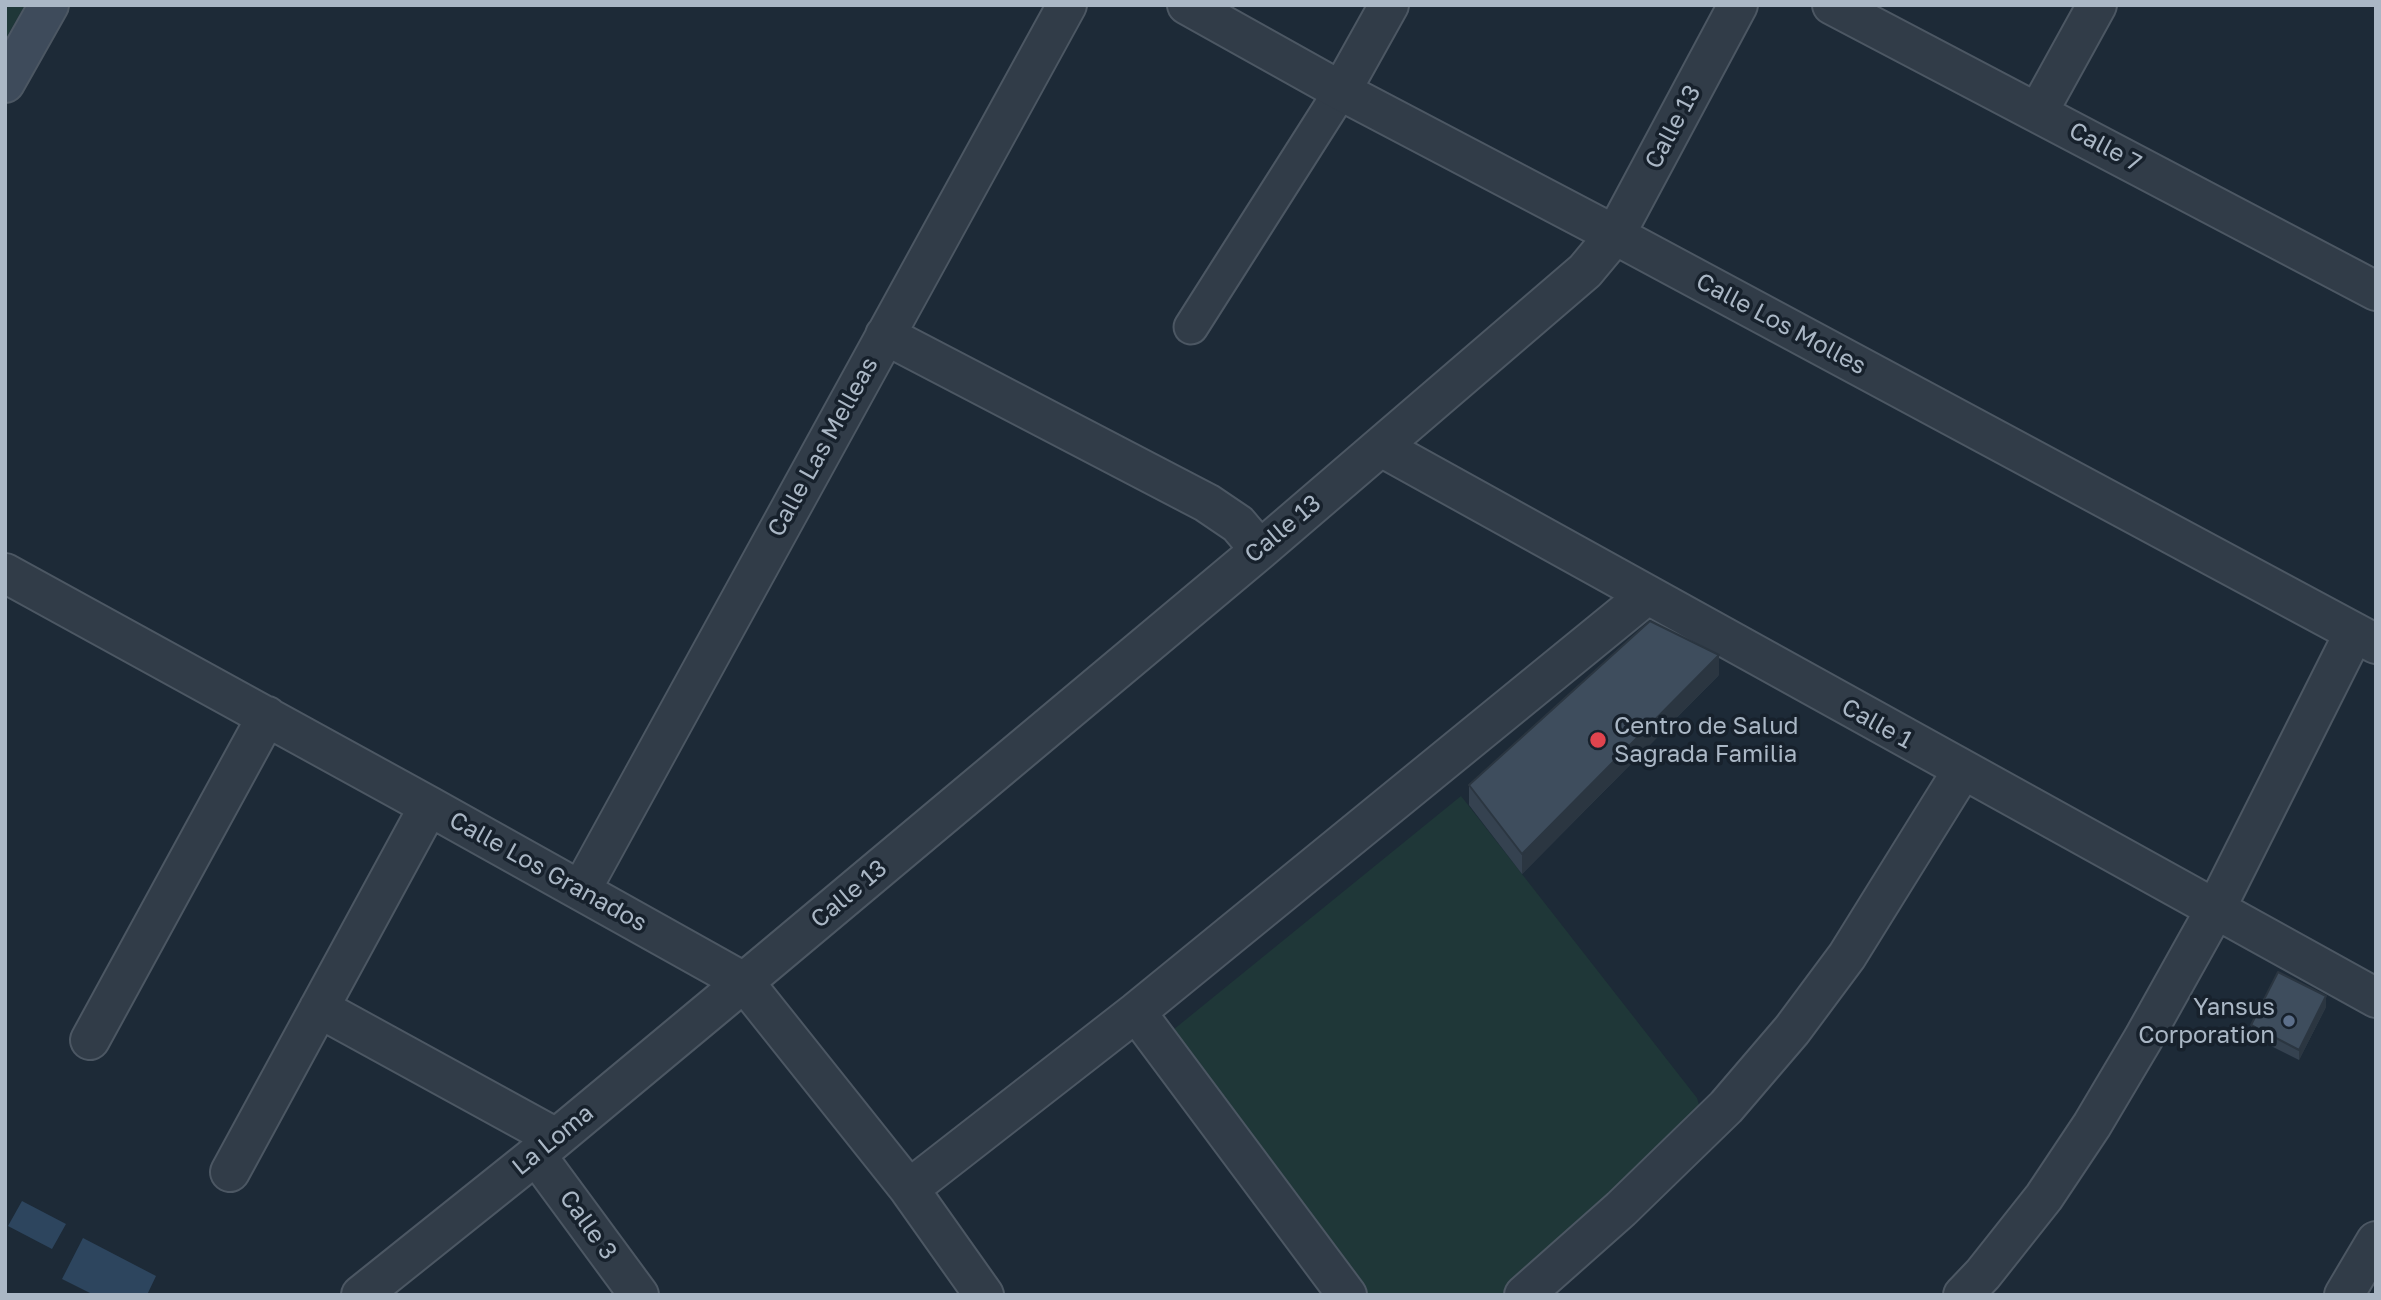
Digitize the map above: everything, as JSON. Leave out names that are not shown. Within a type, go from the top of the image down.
[{"type":"main road","points":[[5,83],[49,5]]},
{"type":"street","name":"Calle Las Melleas","points":[[581,890],[1067,5]]},
{"type":"street","name":"Calle Los Molles","points":[[1187,5],[2365,639]]},
{"type":"street","points":[[1191,327],[1341,90],[1389,5]]},
{"type":"street","name":"Calle 13","points":[[744,982],[1260,550],[1585,271],[1615,234],[1738,5]]},
{"type":"street","name":"Calle 7","points":[[1832,5],[2376,291]]},
{"type":"street","points":[[2038,112],[2097,5]]},
{"type":"street","points":[[885,335],[1207,503],[1238,524],[1260,550]]},
{"type":"street","name":"Calle 1","points":[[1381,447],[2376,998]]},
{"type":"street","name":"Calle Los Granados","points":[[5,573],[744,982],[909,1189],[984,1295]]},
{"type":"street","points":[[909,1189],[1136,1012],[1647,595]]},
{"type":"street","points":[[1963,1295],[1983,1274],[2044,1196],[2092,1125],[2143,1039],[2365,639]]},
{"type":"street","points":[[90,1040],[267,716]]},
{"type":"street","points":[[1524,1295],[1621,1209],[1726,1107],[1792,1030],[1847,956],[1962,771]]},
{"type":"street","points":[[230,1172],[429,806]]},
{"type":"street","name":"La Loma","points":[[360,1295],[744,982]]},
{"type":"street","points":[[319,1008],[546,1146]]},
{"type":"street","points":[[1136,1012],[1347,1295]]},
{"type":"street","name":"Calle 3","points":[[546,1146],[639,1295]]},
{"type":"street","points":[[2344,1295],[2376,1241]]},
{"type":"green space","points":[[5,5],[25,5],[5,40]]},
{"type":"green space","points":[[1461,796],[1697,1098],[1700,1108],[1507,1295],[1367,1295],[1173,1030]]},
{"type":"water","points":[[22,1201],[66,1224],[52,1249],[8,1226]]},
{"type":"water","points":[[83,1238],[156,1276],[147,1295],[94,1295],[62,1279]]},
{"type":"building","name":"Centro de Salud Sagrada Familia","points":[[1650,621],[1719,655],[1522,854],[1469,785]]},
{"type":"building","name":"Yansus Corporation","points":[[2278,972],[2326,996],[2299,1050],[2251,1025]]},
{"type":"place","name":"Centro de Salud Sagrada Familia","points":[[1598,740]]},
{"type":"place","name":"Yansus Corporation","points":[[2289,1021]]}]
